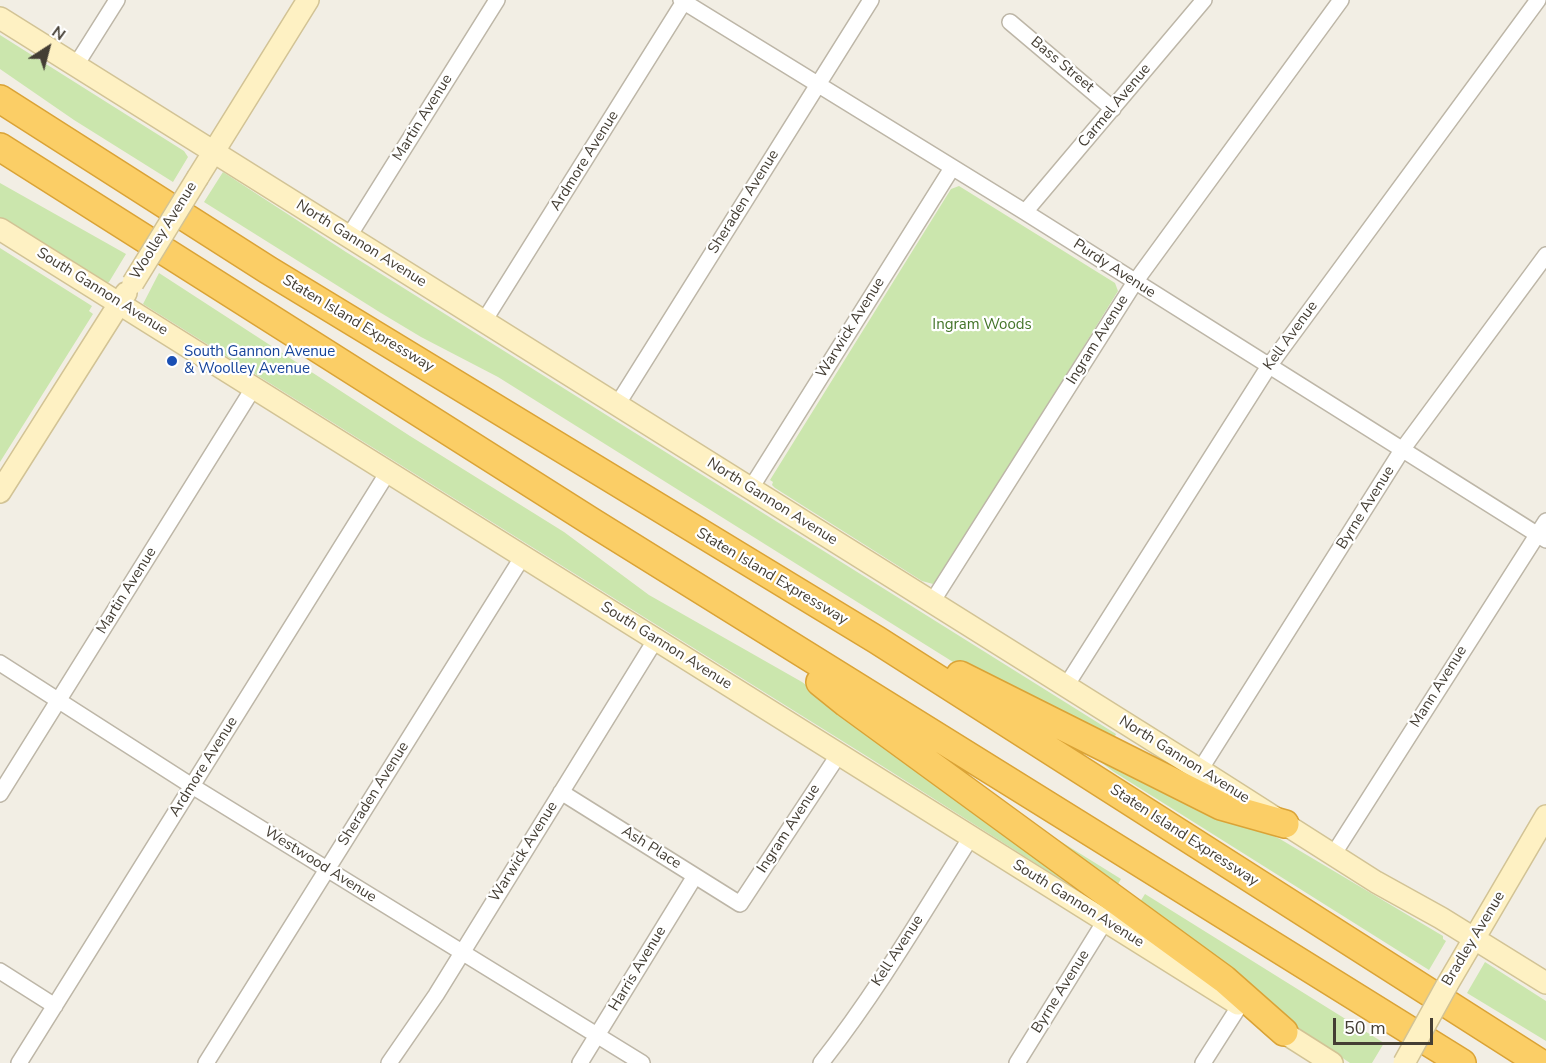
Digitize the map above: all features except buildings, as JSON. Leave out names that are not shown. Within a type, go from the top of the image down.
[{"type":"highway","name":"Staten Island Expressway","points":[[0,99],[259,264],[876,640],[1540,1063]]},
{"type":"highway","points":[[0,147],[736,612],[1462,1063]]},
{"type":"highway","points":[[736,612],[846,703],[1224,979],[1284,1032]]},
{"type":"highway","points":[[876,640],[920,654],[1221,806],[1286,824]]},
{"type":"main road","name":"Woolley Avenue","points":[[0,492],[120,304],[308,0]]},
{"type":"main road","name":"North Gannon Avenue","points":[[0,18],[1376,882],[1546,983]]},
{"type":"main road","name":"South Gannon Avenue","points":[[0,229],[1332,1063]]},
{"type":"main road","name":"Bradley Avenue","points":[[1404,1063],[1546,816]]},
{"type":"street","points":[[76,65],[117,0]]},
{"type":"street","name":"Martin Avenue","points":[[349,236],[497,0]]},
{"type":"street","name":"Sheraden Avenue","points":[[617,405],[870,0]]},
{"type":"street","name":"Carmel Avenue","points":[[1025,213],[1204,0]]},
{"type":"street","name":"Ingram Avenue","points":[[932,602],[1135,282],[1341,0]]},
{"type":"street","name":"Kell Avenue","points":[[1066,686],[1269,366],[1538,0]]},
{"type":"street","name":"Purdy Avenue","points":[[684,1],[1541,537]]},
{"type":"street","name":"Ardmore Avenue","points":[[484,321],[684,1]]},
{"type":"street","name":"Bass Street","points":[[1010,22],[1113,109]]},
{"type":"street","name":"Warwick Avenue","points":[[751,488],[952,168]]},
{"type":"street","name":"Byrne Avenue","points":[[1200,770],[1402,450],[1546,255]]},
{"type":"street","name":"Martin Avenue","points":[[0,794],[254,387]]},
{"type":"street","name":"Ardmore Avenue","points":[[19,1063],[388,472]]},
{"type":"street","name":"Mann Avenue","points":[[1333,855],[1541,537],[1546,521]]},
{"type":"street","name":"Sheraden Avenue","points":[[206,1063],[523,556]]},
{"type":"street","name":"Warwick Avenue","points":[[389,1063],[436,995],[656,639]]},
{"type":"street","name":"Westwood Avenue","points":[[0,663],[192,786],[642,1063]]},
{"type":"street","name":"Ingram Avenue","points":[[740,904],[838,754]]},
{"type":"street","name":"Ash Place","points":[[561,792],[740,904]]},
{"type":"street","name":"Kell Avenue","points":[[821,1063],[846,1031],[898,953],[971,837]]},
{"type":"street","name":"Harris Avenue","points":[[580,1063],[695,876]]},
{"type":"street","name":"Byrne Avenue","points":[[1017,1063],[1106,921]]},
{"type":"street","points":[[0,971],[54,1006]]},
{"type":"street","points":[[1203,1063],[1240,1005]]},
{"type":"green space","points":[[0,35],[184,151],[188,157],[173,182],[74,120],[0,69]]},
{"type":"green space","points":[[223,172],[346,252],[1116,734],[1112,743],[977,677],[498,377],[421,337],[204,202]]},
{"type":"green space","points":[[0,183],[126,254],[109,282],[105,285],[0,219]]},
{"type":"green space","name":"Ingram Woods","points":[[959,186],[1115,283],[1118,291],[941,577],[933,584],[922,581],[775,488],[770,480],[951,189]]},
{"type":"green space","points":[[0,248],[92,306],[89,311],[93,314],[0,462]]},
{"type":"green space","points":[[159,273],[410,436],[564,532],[649,595],[802,682],[1103,906],[143,304]]},
{"type":"green space","points":[[1101,756],[1280,839],[1443,936],[1446,941],[1429,970],[1114,772],[1098,760]]},
{"type":"green space","points":[[1039,828],[1121,879],[1115,889],[1138,905],[1145,894],[1384,1043],[1372,1063],[1350,1063],[1298,1028],[1032,833]]},
{"type":"green space","points":[[1485,962],[1546,1001],[1546,1041],[1467,993]]},
{"type":"place","name":"South Gannon Avenue & Woolley Avenue","points":[[172,361]]}]
